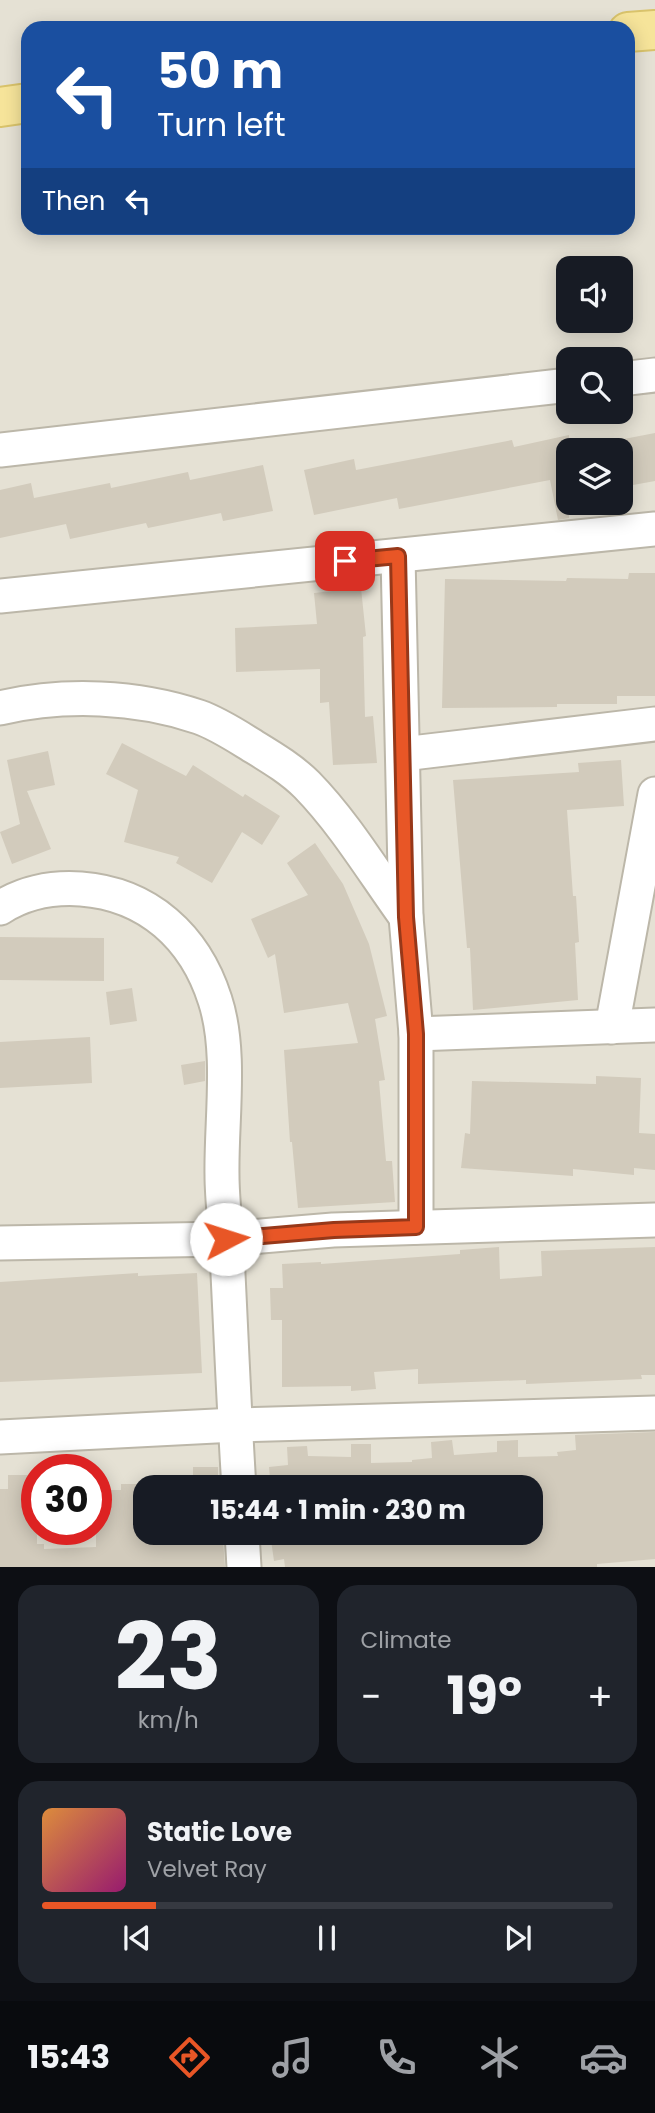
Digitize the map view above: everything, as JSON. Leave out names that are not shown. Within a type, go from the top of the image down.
[{"type":"main road","points":[[635,31],[655,30]]},
{"type":"main road","points":[[0,107],[21,104]]},
{"type":"street","points":[[633,378],[655,375]]},
{"type":"street","points":[[0,450],[556,386]]},
{"type":"street","points":[[0,596],[655,529]]},
{"type":"street","points":[[398,556],[406,917],[416,1034],[416,1227]]},
{"type":"street","points":[[0,708],[62,699],[110,700],[146,703],[202,718],[281,763],[306,785],[331,813],[406,917]]},
{"type":"street","points":[[403,754],[655,724]]},
{"type":"street","points":[[612,1027],[655,794]]},
{"type":"street","points":[[0,908],[31,893],[65,888],[99,890],[133,901],[165,922],[200,963],[216,1002],[221,1028],[224,1106],[222,1174],[238,1475]]},
{"type":"street","points":[[416,1034],[655,1025]]},
{"type":"street","points":[[0,1243],[226,1239],[334,1230],[655,1220]]},
{"type":"street","points":[[0,1437],[235,1425],[655,1413]]},
{"type":"street","points":[[243,1545],[244,1567]]},
{"type":"shaded area","points":[[0,0],[655,0],[655,1567],[0,1567]]},
{"type":"building","points":[[655,433],[655,481],[633,485],[633,438],[629,438]]},
{"type":"building","points":[[569,435],[569,438],[556,438],[556,510],[550,480],[399,509],[397,498],[314,515],[304,470],[354,459],[356,470],[512,440],[514,447]]},
{"type":"building","points":[[263,465],[273,511],[223,521],[221,513],[148,528],[146,523],[70,539],[66,524],[0,538],[0,490],[31,483],[34,498],[110,483],[111,488],[188,472],[190,480]]},
{"type":"building","points":[[557,515],[569,515],[569,518],[558,520]]},
{"type":"building","points":[[629,573],[655,573],[655,696],[617,696],[617,704],[442,708],[445,579],[628,579]]},
{"type":"building","points":[[361,588],[366,636],[363,637],[365,717],[373,716],[377,763],[333,765],[329,702],[320,703],[320,669],[236,672],[235,628],[317,624],[314,593]]},
{"type":"building","points":[[122,743],[186,776],[193,765],[243,797],[245,794],[280,816],[262,845],[242,832],[212,883],[176,863],[179,857],[124,842],[138,790],[106,774]]},
{"type":"building","points":[[48,751],[55,785],[27,791],[51,849],[12,864],[0,832],[20,824],[7,760]]},
{"type":"building","points":[[621,760],[624,806],[567,810],[579,942],[575,943],[578,1000],[473,1010],[470,948],[467,948],[453,780],[579,772],[578,763]]},
{"type":"building","points":[[315,843],[343,884],[369,944],[387,1016],[375,1019],[385,1080],[379,1081],[386,1161],[392,1161],[395,1202],[298,1208],[290,1142],[284,1050],[358,1043],[348,1003],[284,1013],[275,954],[268,958],[251,919],[308,895],[287,863]]},
{"type":"building","points":[[0,937],[104,938],[104,981],[0,980]]},
{"type":"building","points":[[132,988],[137,1021],[110,1025],[106,992]]},
{"type":"building","points":[[90,1037],[92,1083],[0,1088],[0,1042]]},
{"type":"building","points":[[205,1061],[205,1081],[184,1085],[181,1065]]},
{"type":"building","points":[[596,1076],[641,1078],[639,1133],[655,1134],[655,1170],[634,1168],[634,1175],[573,1169],[573,1176],[461,1168],[465,1133],[470,1134],[472,1081],[596,1084]]},
{"type":"building","points":[[499,1247],[500,1279],[542,1276],[541,1251],[655,1247],[655,1375],[641,1375],[642,1379],[526,1384],[526,1380],[418,1384],[418,1369],[374,1372],[376,1389],[351,1391],[351,1386],[282,1387],[282,1320],[271,1320],[270,1288],[283,1288],[282,1264],[321,1264],[460,1254],[460,1250]]},
{"type":"building","points":[[138,1273],[138,1276],[197,1273],[202,1373],[0,1382],[0,1282]]},
{"type":"building","points":[[655,1432],[655,1559],[597,1564],[597,1567],[285,1567],[284,1559],[274,1561],[272,1545],[543,1545],[543,1475],[270,1475],[269,1467],[288,1465],[287,1447],[307,1446],[308,1456],[351,1457],[351,1444],[371,1444],[371,1463],[412,1462],[432,1458],[431,1442],[452,1440],[454,1455],[497,1452],[497,1441],[518,1440],[518,1457],[558,1456],[557,1452],[576,1450],[575,1435]]},
{"type":"building","points":[[193,1467],[218,1467],[218,1475],[193,1475]]},
{"type":"building","points":[[8,1475],[21,1475],[21,1545],[44,1545],[44,1549],[112,1545],[112,1490],[121,1490],[121,1484],[133,1484],[133,1545],[223,1545],[225,1567],[0,1567],[0,1489],[8,1489]]},
{"type":"route","points":[[226,1239],[334,1230],[416,1227],[416,1034],[406,917],[398,556],[345,561]]}]
